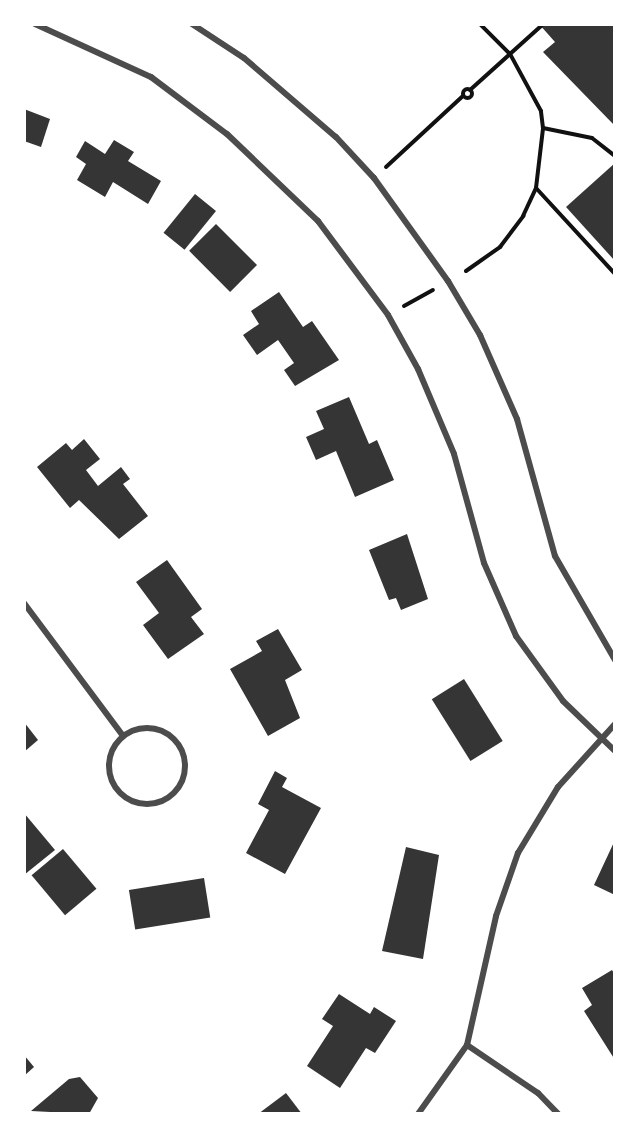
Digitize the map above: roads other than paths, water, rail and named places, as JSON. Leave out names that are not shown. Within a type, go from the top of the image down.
[{"type":"street","points":[[35,24],[151,76],[227,134],[318,221],[360,273],[422,379],[454,454],[484,563],[516,636],[538,670],[598,739],[615,752]]},
{"type":"street","points":[[192,24],[295,99],[374,178],[480,335],[517,419],[555,556],[615,660]]},
{"type":"street","points":[[24,603],[123,736]]},
{"type":"street","points":[[418,1114],[467,1045],[496,916],[518,853],[558,788],[598,739],[615,724]]},
{"type":"street","points":[[155,728],[177,741],[185,777],[170,797],[135,802],[115,787],[108,762],[123,736],[155,728]]},
{"type":"street","points":[[467,1045],[538,1093],[558,1114]]}]
